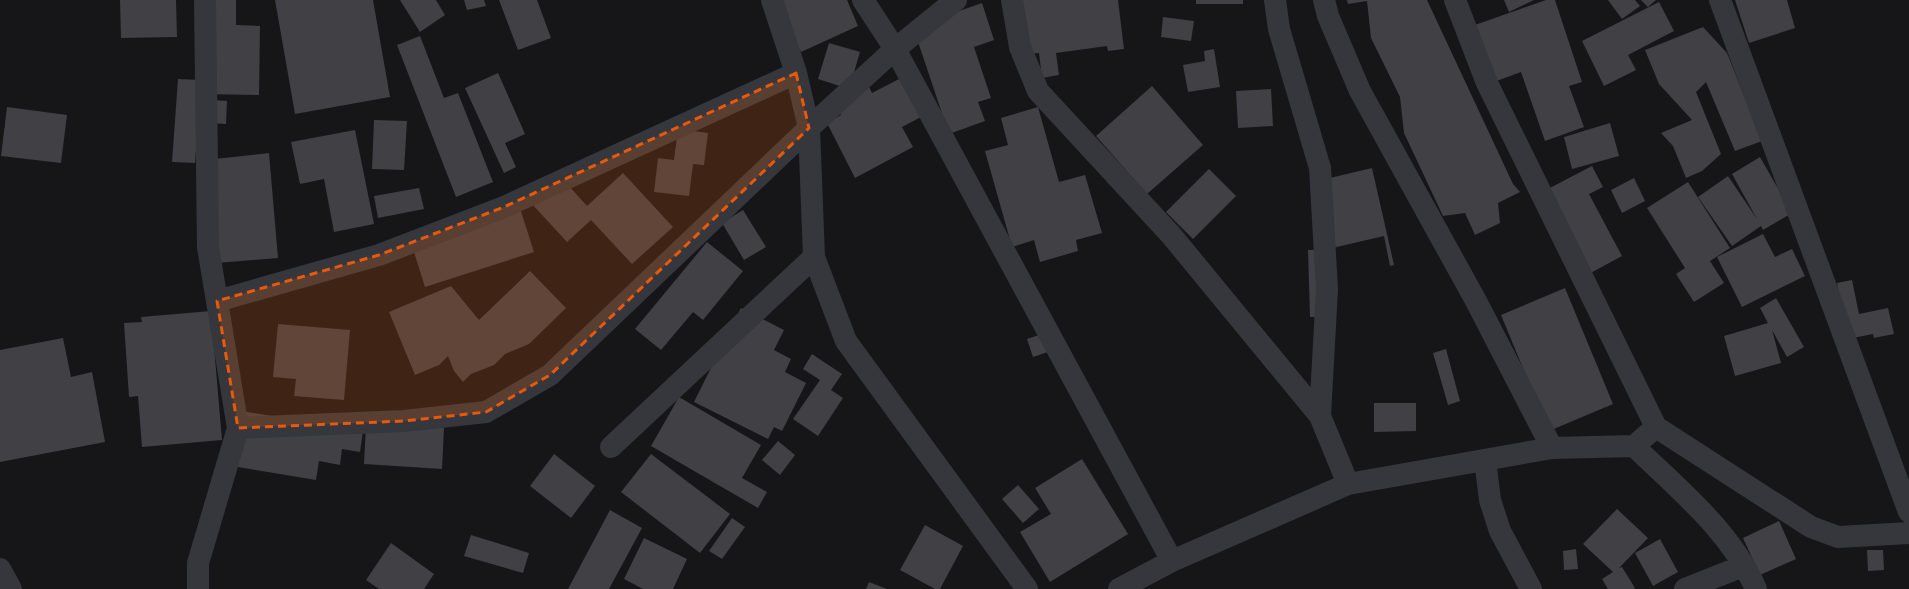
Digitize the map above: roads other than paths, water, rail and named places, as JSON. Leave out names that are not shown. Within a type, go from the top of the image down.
[{"type":"street","points":[[198,589],[198,563],[238,428],[208,247],[205,0]]},
{"type":"street","points":[[772,0],[796,73],[809,128],[814,257],[846,341],[1027,589]]},
{"type":"street","points":[[863,0],[895,49],[1172,561]]},
{"type":"street","points":[[238,428],[404,421],[486,412],[550,375],[809,128],[895,49],[956,0]]},
{"type":"street","points":[[1012,0],[1020,47],[1038,91],[1171,235],[1320,416],[1348,484]]},
{"type":"street","points":[[1275,0],[1279,29],[1320,168],[1327,289],[1320,416]]},
{"type":"street","points":[[1324,0],[1328,16],[1360,91],[1476,301],[1552,448]]},
{"type":"street","points":[[1455,0],[1487,83],[1656,427],[1811,527],[1838,537],[1909,533]]},
{"type":"street","points":[[1720,0],[1909,512]]},
{"type":"street","points":[[217,300],[380,254],[497,209],[796,73]]},
{"type":"street","points":[[611,446],[814,257]]},
{"type":"street","points":[[1119,589],[1141,584],[1172,561],[1348,484],[1552,448],[1634,446],[1656,427]]},
{"type":"street","points":[[1634,446],[1714,524],[1743,566],[1756,589]]},
{"type":"street","points":[[1485,460],[1490,500],[1500,531],[1531,589]]},
{"type":"street","points":[[1686,589],[1743,566]]},
{"type":"street","points":[[0,569],[10,589]]}]
